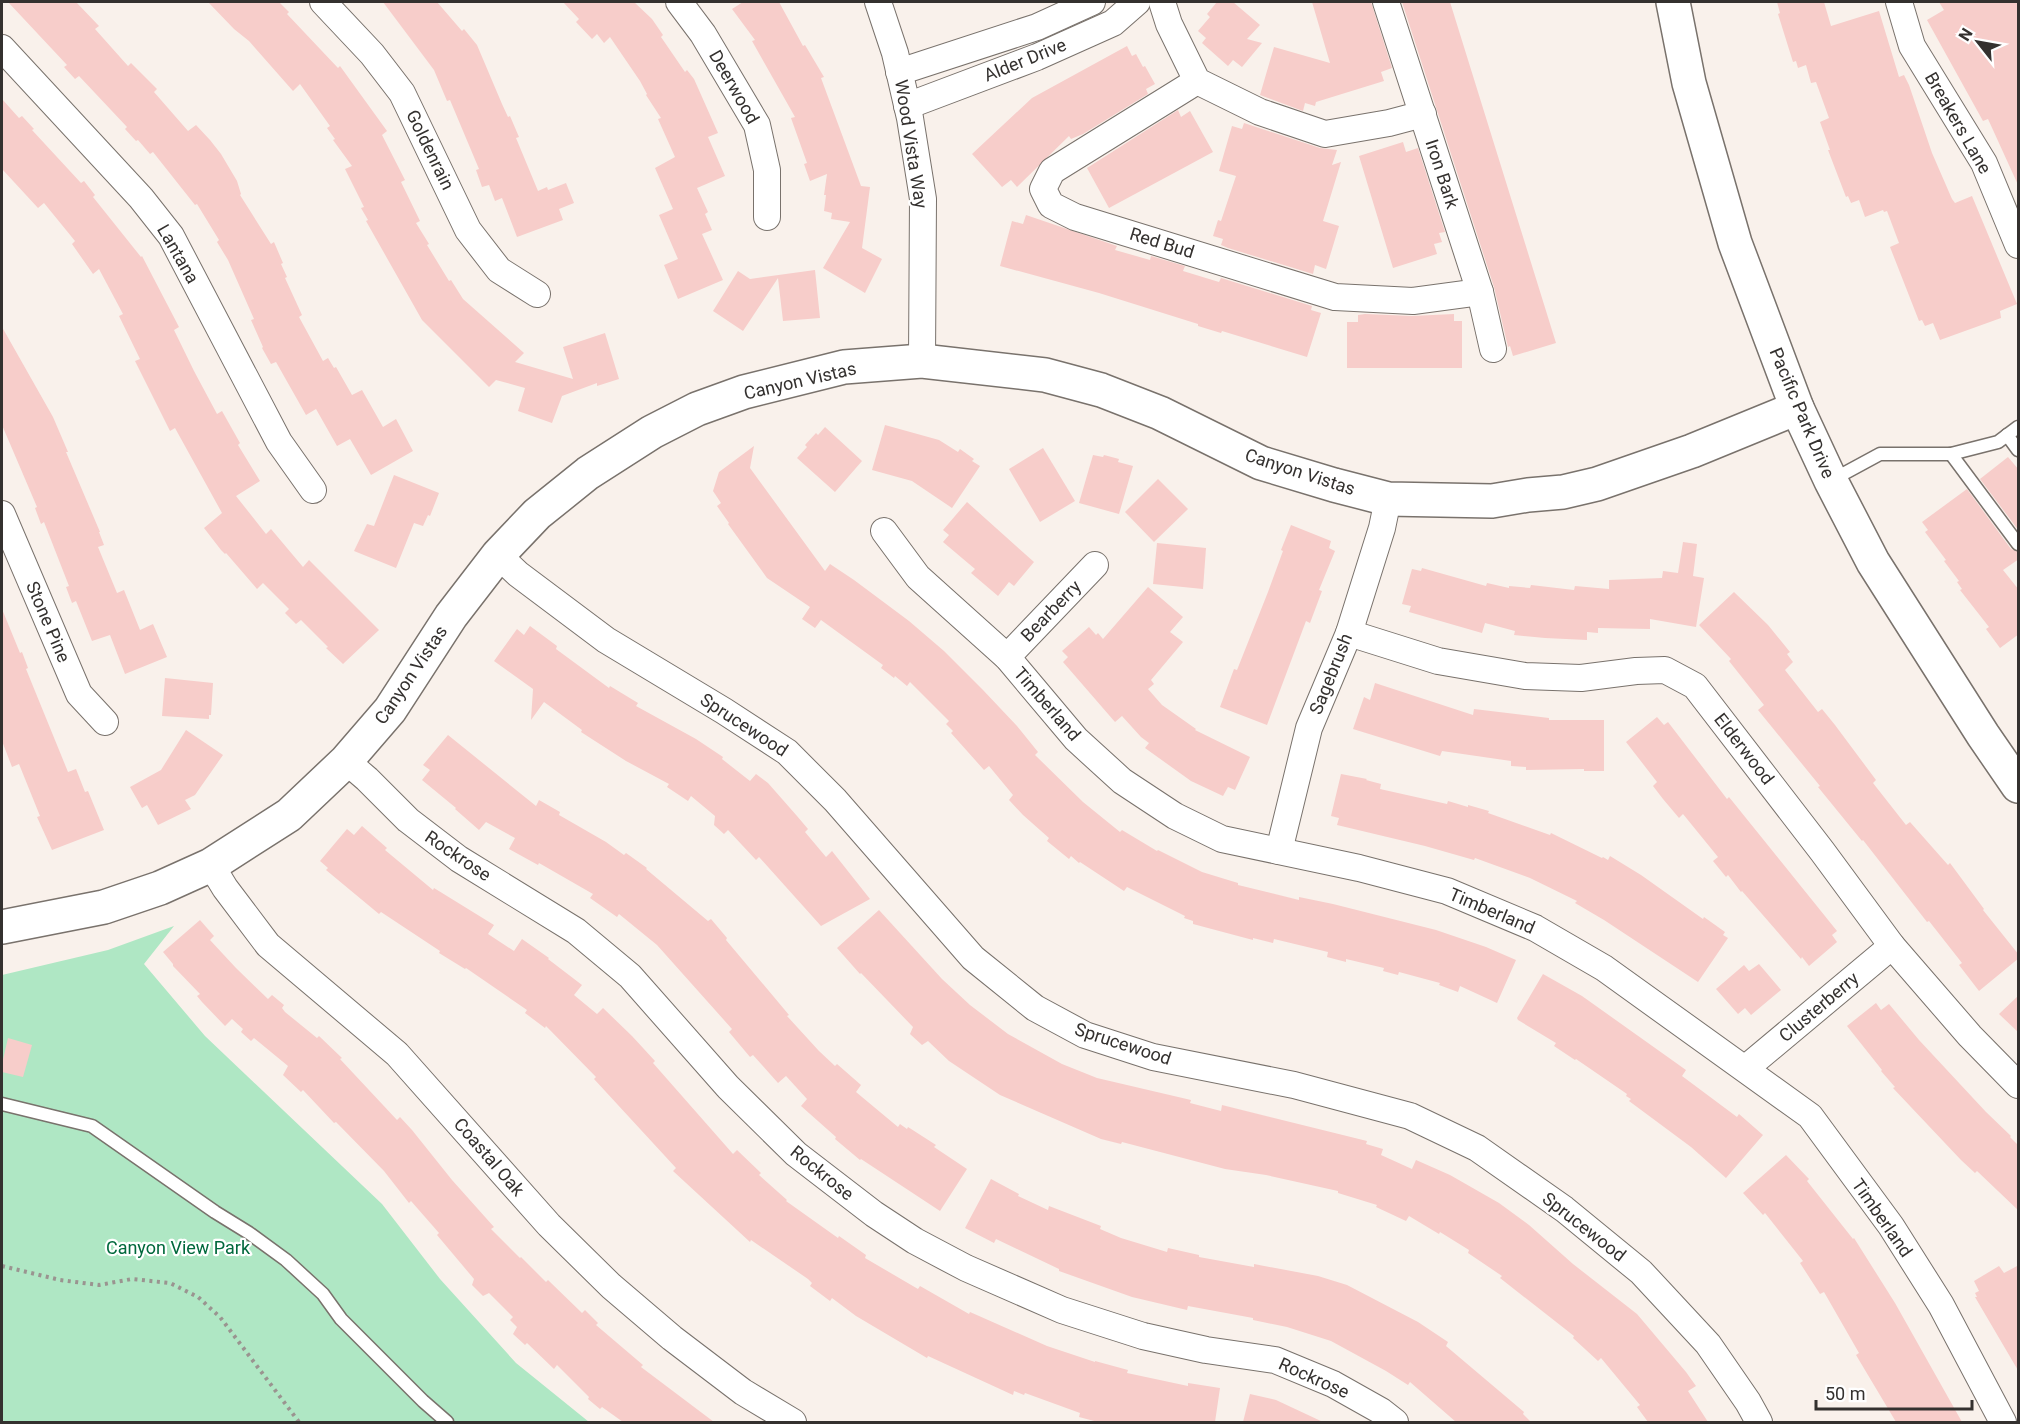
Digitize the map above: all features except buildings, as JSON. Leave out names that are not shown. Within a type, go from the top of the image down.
[{"type":"street","name":"Goldenrain","points":[[323,2],[372,54],[402,93],[468,230],[499,270],[537,294]]},
{"type":"street","name":"Deerwood","points":[[679,2],[703,34],[757,125],[767,170],[767,217]]},
{"type":"street","name":"Wood Vista Way","points":[[878,2],[910,118],[923,199],[922,361]]},
{"type":"street","name":"Alder Drive","points":[[899,72],[1037,27],[1092,2]]},
{"type":"street","name":"Alder Drive","points":[[907,106],[1036,57],[1113,23],[1137,2]]},
{"type":"street","points":[[1162,2],[1169,24],[1197,81],[1260,112],[1325,134],[1389,123],[1423,114]]},
{"type":"street","name":"Iron Bark","points":[[1386,2],[1480,292],[1493,349]]},
{"type":"street","name":"Pacific Park Drive","points":[[1673,2],[1689,83],[1735,243],[1797,408],[1831,481],[1873,562],[1977,726],[2019,786]]},
{"type":"street","name":"Breakers Lane","points":[[1899,2],[1912,46],[1984,163],[2019,245]]},
{"type":"street","name":"Lantana","points":[[2,48],[141,198],[171,236],[279,442],[313,490]]},
{"type":"street","name":"Red Bud","points":[[1197,81],[1052,171],[1043,189],[1051,205],[1076,216],[1335,297],[1413,301],[1480,292]]},
{"type":"street","name":"Canyon Vistas","points":[[2,927],[104,907],[160,888],[212,865],[289,815],[346,762],[390,710],[451,616],[498,555],[537,514],[588,473],[652,432],[697,409],[744,392],[844,367],[922,361],[1045,375],[1101,390],[1160,413],[1261,463],[1334,485],[1388,499],[1492,501],[1563,492],[1597,484],[1647,468],[1797,408]]},
{"type":"street","name":"Sagebrush","points":[[1279,851],[1309,728],[1349,633],[1382,528],[1388,499]]},
{"type":"street","name":"Stone Pine","points":[[2,514],[80,694],[105,722]]},
{"type":"street","name":"Timberland","points":[[884,531],[918,577],[1007,657],[1076,739],[1122,781],[1175,816],[1222,839],[1359,868],[1447,891],[1535,928],[1604,968],[1810,1116],[1891,1226],[1941,1305],[2003,1422]]},
{"type":"street","name":"Sprucewood","points":[[498,555],[518,574],[606,640],[787,752],[835,800],[973,958],[1035,1008],[1085,1035],[1153,1057],[1294,1085],[1410,1116],[1477,1148],[1564,1209],[1641,1272],[1708,1344],[1748,1401],[1759,1422]]},
{"type":"street","name":"Bearberry","points":[[1007,657],[1095,565]]},
{"type":"street","name":"Elderwood","points":[[1349,633],[1438,660],[1524,676],[1581,678],[1665,670],[1695,686],[1892,946],[1970,1036],[2019,1085]]},
{"type":"street","name":"Rockrose","points":[[346,762],[367,779],[408,820],[459,859],[576,931],[630,976],[728,1088],[796,1154],[874,1214],[915,1241],[966,1268],[1062,1310],[1143,1336],[1206,1350],[1275,1360],[1333,1384],[1381,1411],[1395,1422]]},
{"type":"street","name":"Coastal Oak","points":[[212,865],[225,888],[268,945],[397,1054],[549,1225],[611,1286],[672,1338],[743,1392],[793,1422]]},
{"type":"street","name":"Clusterberry","points":[[1746,1068],[1892,946]]},
{"type":"lane","points":[[1831,481],[1880,454],[1952,454],[1998,441],[2019,427]]},
{"type":"lane","points":[[2007,435],[2019,450]]},
{"type":"lane","points":[[1952,454],[2019,544]]},
{"type":"lane","points":[[2,1104],[92,1126],[249,1233],[286,1260],[323,1294],[341,1318],[423,1401],[447,1422]]},
{"type":"path","points":[[2,1266],[60,1280],[99,1285],[132,1279],[170,1283],[198,1297],[220,1317],[299,1422]]},
{"type":"green space","name":"Canyon View Park","points":[[174,926],[144,964],[205,1036],[382,1204],[440,1279],[516,1363],[589,1422],[2,1422],[2,975],[108,950]]}]
